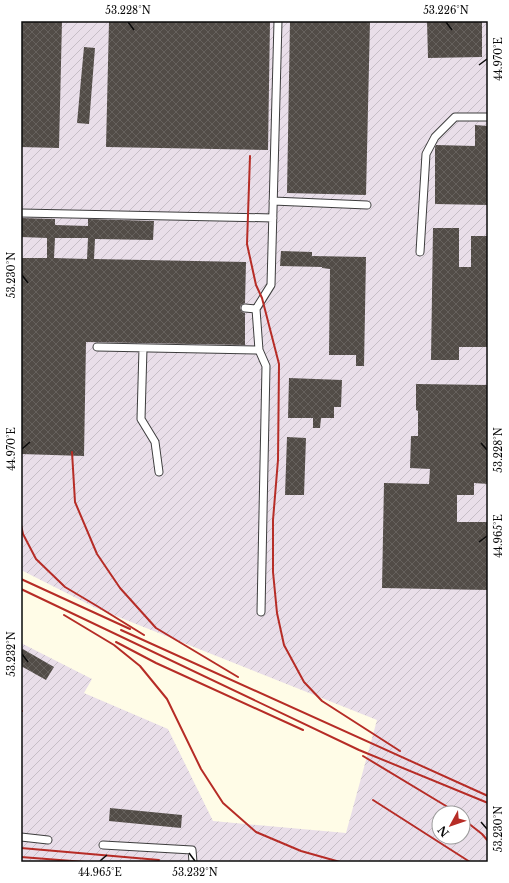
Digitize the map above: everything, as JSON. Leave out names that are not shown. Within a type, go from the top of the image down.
[{"type":"lane","points":[[261,612],[266,366],[259,350],[256,309],[271,285],[278,21]]},
{"type":"lane","points":[[420,252],[426,154],[435,137],[455,117],[488,117]]},
{"type":"lane","points":[[273,201],[367,205]]},
{"type":"lane","points":[[21,213],[273,218]]},
{"type":"lane","points":[[245,308],[256,309]]},
{"type":"lane","points":[[97,347],[259,350]]},
{"type":"lane","points":[[143,348],[141,419],[155,442],[159,472]]},
{"type":"lane","points":[[21,837],[48,840]]},
{"type":"lane","points":[[102,845],[192,850],[193,862]]},
{"type":"shaded area","points":[[21,21],[488,21],[488,862],[21,862],[21,643],[92,679],[84,693],[168,729],[213,821],[346,833],[377,720],[96,608],[21,570]]},
{"type":"building","points":[[21,21],[62,21],[59,148],[21,147]]},
{"type":"building","points":[[109,21],[270,21],[268,150],[106,147]]},
{"type":"building","points":[[290,21],[370,21],[366,195],[287,193]]},
{"type":"building","points":[[427,21],[482,21],[482,57],[428,58]]},
{"type":"building","points":[[84,47],[95,48],[89,124],[77,123]]},
{"type":"building","points":[[475,125],[488,126],[488,205],[435,204],[436,145],[475,146]]},
{"type":"building","points":[[21,218],[55,219],[55,225],[88,226],[88,219],[154,221],[153,240],[95,239],[94,259],[246,262],[245,303],[241,305],[240,308],[242,312],[245,313],[245,345],[86,342],[84,456],[21,454],[21,258],[47,258],[47,238],[21,237]],"holes":[[[55,238],[88,238],[87,259],[54,258]]]},
{"type":"building","points":[[433,228],[459,228],[459,267],[471,267],[471,236],[488,236],[488,347],[459,347],[459,360],[431,360]]},
{"type":"building","points":[[281,251],[312,252],[312,256],[366,257],[364,366],[356,366],[356,355],[329,355],[330,269],[322,267],[280,266]]},
{"type":"building","points":[[289,378],[342,380],[341,407],[334,407],[334,418],[321,418],[320,428],[313,428],[313,418],[288,418]]},
{"type":"building","points":[[416,384],[488,385],[488,484],[474,483],[474,495],[457,495],[457,522],[488,522],[488,590],[382,588],[384,483],[429,484],[430,469],[410,468],[411,436],[418,436]]},
{"type":"building","points":[[287,437],[306,438],[304,495],[285,495]]},
{"type":"building","points":[[21,648],[54,667],[46,680],[21,666]]},
{"type":"building","points":[[110,808],[182,815],[181,828],[109,821]]},
{"type":"railway","points":[[250,156],[247,244],[256,285],[262,298],[279,364],[278,460],[273,520],[273,572],[277,613],[284,645],[304,682],[322,701],[400,751]]},
{"type":"railway","points":[[72,452],[75,502],[97,554],[120,588],[156,628],[238,677]]},
{"type":"railway","points":[[21,525],[23,534],[36,559],[65,587],[144,635]]},
{"type":"railway","points":[[21,579],[130,629]]},
{"type":"railway","points":[[21,589],[359,750],[488,803]]},
{"type":"railway","points":[[64,615],[114,645],[140,666],[167,699],[201,769],[223,803],[256,832],[301,851],[340,862]]},
{"type":"railway","points":[[121,630],[488,796]]},
{"type":"railway","points":[[116,642],[156,663],[303,730]]},
{"type":"railway","points":[[363,756],[444,805]]},
{"type":"railway","points":[[373,800],[470,862]]},
{"type":"railway","points":[[471,825],[488,841]]},
{"type":"railway","points":[[21,848],[159,860]]},
{"type":"railway","points":[[21,857],[85,862]]}]
